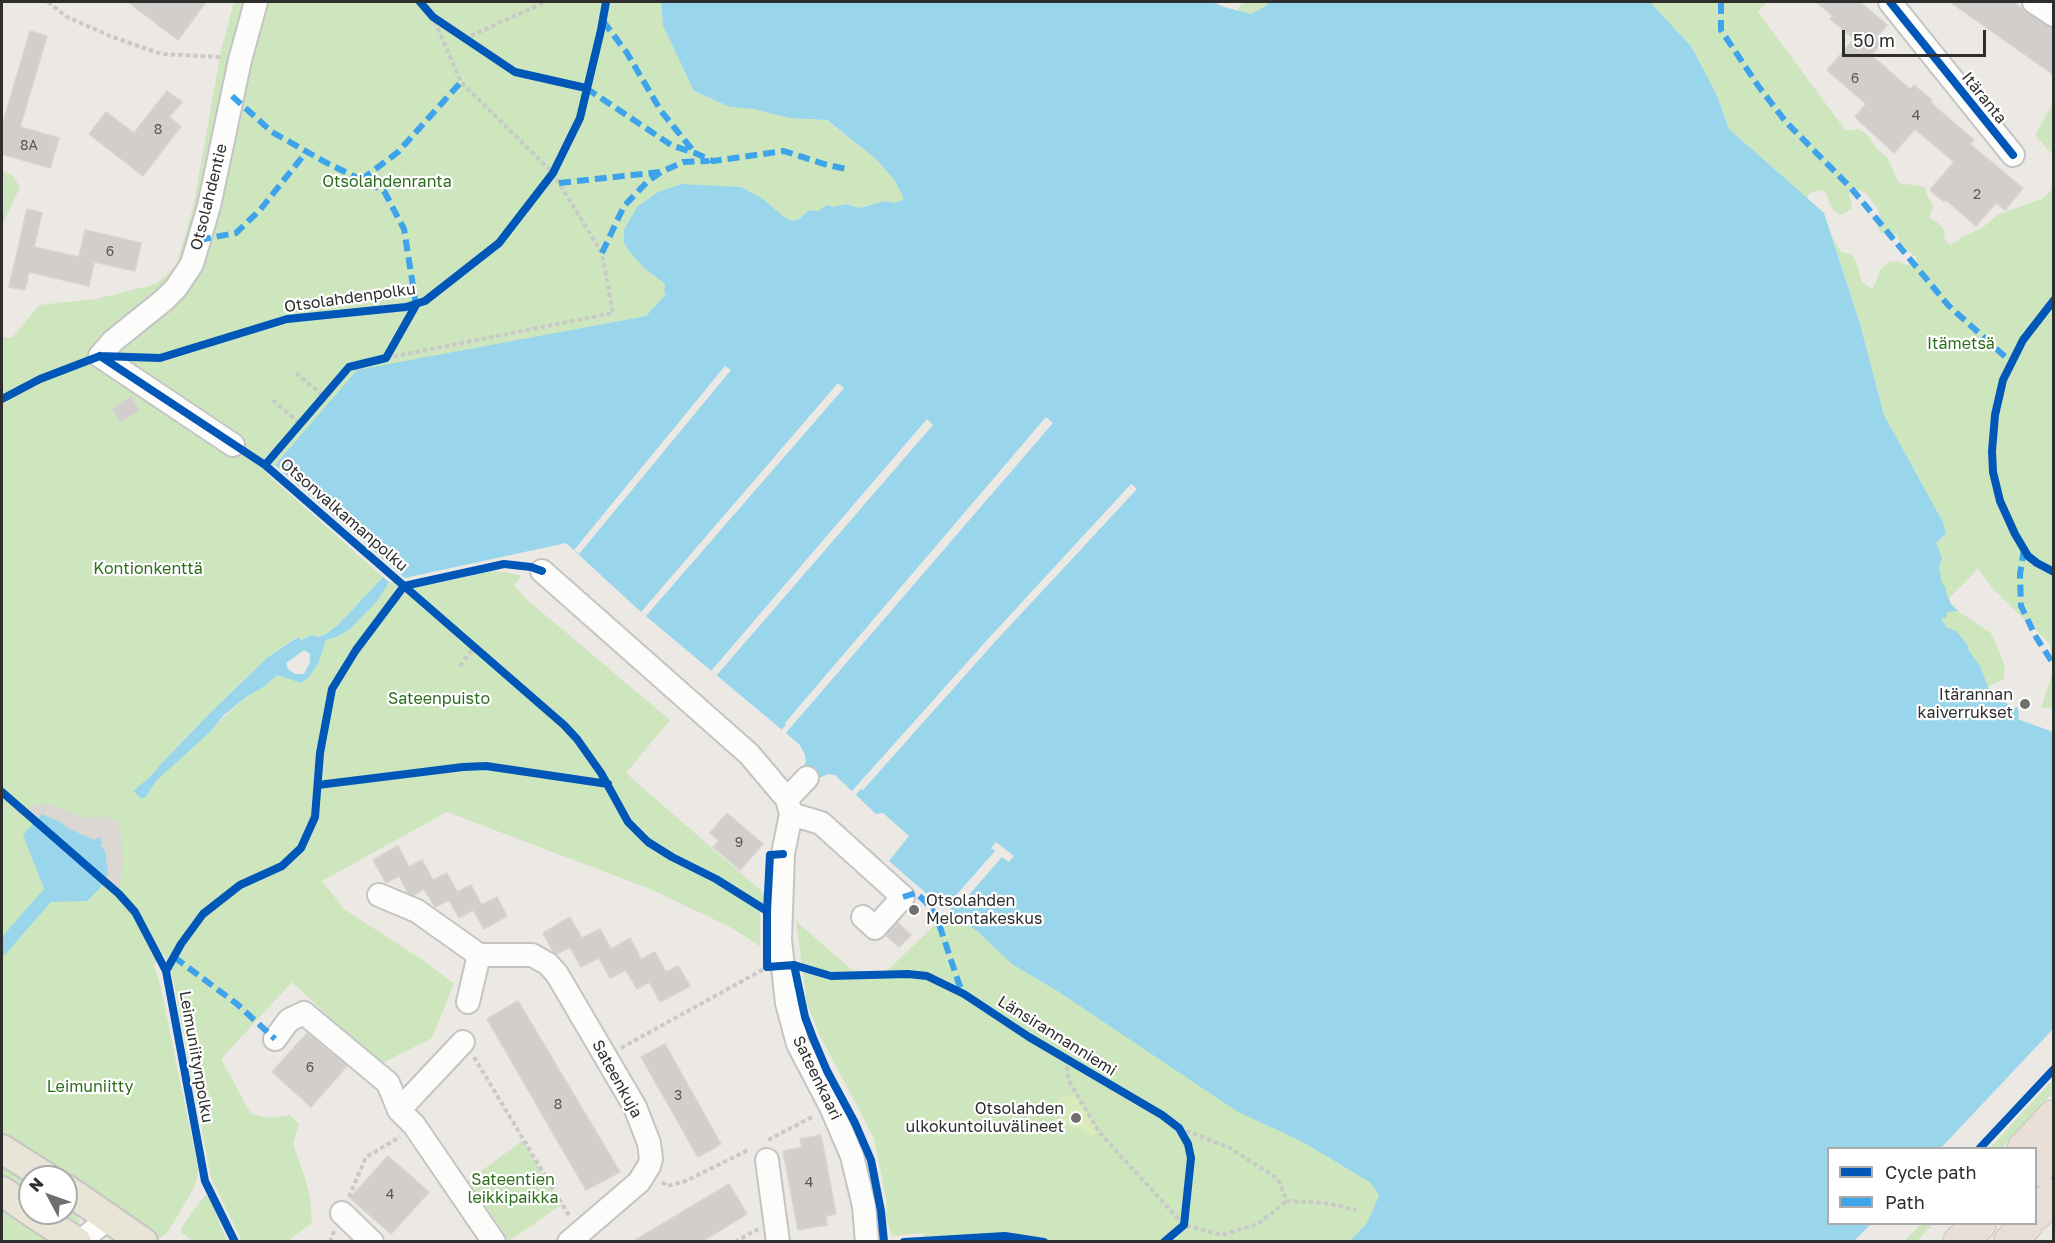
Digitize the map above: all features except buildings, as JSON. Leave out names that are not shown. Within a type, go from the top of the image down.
[{"type":"highway","points":[[2026,1147],[2054,1116]]},
{"type":"highway","points":[[2037,1169],[2054,1153]]},
{"type":"highway","points":[[2037,1213],[2054,1195]]},
{"type":"highway","points":[[1941,1242],[1954,1225]]},
{"type":"highway","points":[[1959,1242],[1979,1225]]},
{"type":"highway","points":[[2010,1242],[2026,1225]]},
{"type":"main road","points":[[2,1149],[27,1165]]},
{"type":"main road","points":[[2,1191],[18,1202]]},
{"type":"main road","points":[[78,1202],[106,1230],[143,1242]]},
{"type":"main road","points":[[52,1225],[79,1242]]},
{"type":"street","name":"Otsolahdentie","points":[[233,445],[100,356],[113,341],[176,288],[192,264],[209,206],[240,60],[256,2]]},
{"type":"street","name":"Itäranta","points":[[1890,2],[2013,155]]},
{"type":"street","points":[[2034,2],[2054,15]]},
{"type":"street","points":[[542,571],[749,754],[789,807],[822,823],[903,897],[875,928],[863,917]]},
{"type":"street","points":[[789,807],[807,778]]},
{"type":"street","name":"Sateenkaari","points":[[789,807],[783,854],[780,911],[772,964],[798,1044],[831,1107],[852,1156],[864,1206],[867,1242]]},
{"type":"street","points":[[379,895],[417,911],[479,955],[468,1002]]},
{"type":"street","name":"Sateenkuja","points":[[479,955],[532,955],[548,964],[557,974],[635,1107],[649,1143],[651,1159],[647,1173]]},
{"type":"street","points":[[275,1039],[289,1020],[304,1012],[388,1083],[407,1118],[486,1240]]},
{"type":"street","points":[[407,1118],[463,1042]]},
{"type":"street","points":[[764,1149],[778,1242]]},
{"type":"street","points":[[574,1237],[647,1173]]},
{"type":"street","points":[[342,1213],[372,1242]]},
{"type":"street","points":[[79,1242],[106,1230]]},
{"type":"path","points":[[48,2],[67,17],[110,36],[161,54],[206,55],[240,60]]},
{"type":"path","points":[[464,39],[545,2]]},
{"type":"path","points":[[426,9],[448,28]]},
{"type":"path","points":[[265,465],[349,367],[613,313],[602,253],[553,173],[461,82],[433,17]]},
{"type":"path","points":[[456,33],[473,45]]},
{"type":"path","points":[[548,181],[558,164]]},
{"type":"path","points":[[386,358],[416,305]]},
{"type":"path","points":[[296,374],[324,396]]},
{"type":"path","points":[[273,400],[300,424]]},
{"type":"path","points":[[466,640],[483,655]]},
{"type":"path","points":[[460,666],[474,647]]},
{"type":"path","points":[[605,1056],[772,964]]},
{"type":"path","points":[[463,1042],[476,1060],[574,1237]]},
{"type":"path","points":[[1066,1059],[1069,1081],[1099,1132],[1184,1226],[1222,1235],[1258,1224],[1287,1201],[1326,1203],[1356,1210]]},
{"type":"path","points":[[647,1173],[667,1186],[686,1181],[764,1149],[831,1107]]},
{"type":"path","points":[[330,1242],[366,1157],[405,1134],[407,1118]]},
{"type":"path","points":[[1171,1121],[1179,1128],[1188,1144]]},
{"type":"path","points":[[1179,1128],[1230,1148],[1278,1179],[1287,1201]]},
{"type":"path","points":[[1175,1233],[1184,1226],[1186,1216]]},
{"type":"green space","points":[[234,2],[661,2],[663,26],[694,91],[730,107],[754,109],[789,118],[826,120],[876,159],[895,181],[904,199],[894,204],[871,204],[859,208],[846,204],[818,211],[809,210],[799,219],[792,221],[763,199],[681,184],[658,192],[637,207],[644,268],[665,284],[666,294],[646,316],[357,371],[267,474],[383,577],[338,625],[326,634],[318,637],[311,635],[300,640],[297,637],[268,657],[134,791],[142,799],[166,771],[246,697],[265,686],[277,675],[301,682],[326,640],[349,630],[377,600],[389,582],[435,584],[491,571],[505,572],[522,576],[514,585],[525,598],[670,720],[626,773],[767,896],[760,908],[760,946],[730,927],[650,889],[447,812],[322,881],[344,909],[427,963],[454,984],[432,1038],[380,1064],[292,982],[221,1059],[251,1114],[269,1118],[290,1115],[299,1124],[293,1144],[306,1181],[312,1222],[288,1241],[242,1241],[211,1178],[172,973],[164,954],[154,965],[161,988],[198,1169],[193,1190],[167,1233],[158,1239],[78,1187],[78,1165],[45,1165],[2,1137],[2,337],[12,338],[39,305],[96,299],[156,284],[176,266],[193,208],[221,51]]},
{"type":"green space","points":[[1284,2],[1280,10],[1234,16],[1241,4]]},
{"type":"green space","name":"Itämetsä","points":[[1650,2],[1767,2],[1758,12],[1846,131],[1858,129],[1866,133],[1877,149],[1887,157],[1899,183],[1925,187],[1933,206],[1929,218],[1937,222],[1945,231],[1944,239],[1950,245],[1982,228],[1997,215],[2042,199],[2053,188],[2053,671],[2050,644],[1994,590],[1978,569],[1949,598],[1958,611],[1991,633],[2005,666],[2004,679],[1988,687],[1997,698],[2007,703],[1975,739],[1917,555],[1946,534],[1943,522],[1884,415],[1860,324],[1831,234],[1841,252],[1851,254],[1856,261],[1862,282],[1873,289],[1880,270],[1889,262],[1899,261],[1906,265],[1917,263],[1916,258],[1900,243],[1897,234],[1881,233],[1877,225],[1880,218],[1877,208],[1866,193],[1853,188],[1849,192],[1852,208],[1842,215],[1834,211],[1827,194],[1822,190],[1811,192],[1806,199],[1729,129],[1716,93],[1691,46]]},
{"type":"green space","points":[[2053,103],[2053,155],[2035,135]]},
{"type":"green space","points":[[2,171],[12,175],[20,187],[4,221],[2,232]]},
{"type":"green space","points":[[2053,671],[2053,709],[2041,708]]},
{"type":"green space","points":[[948,912],[1371,1183],[1379,1196],[1430,1241],[928,1242],[923,1233],[892,1236],[887,1221],[886,1199],[874,1138],[820,1036],[807,1004],[796,921],[852,970],[885,973]]},
{"type":"green space","points":[[2053,1079],[2053,1093],[2003,1147],[1991,1147]]},
{"type":"green space","name":"Otsolahden ulkokuntoiluvälineet","points":[[1068,1095],[1074,1096],[1082,1103],[1099,1132],[1092,1136],[1086,1134],[1064,1122],[1057,1115],[1059,1099]]},
{"type":"green space","name":"Sateentien leikkipaikka","points":[[523,1140],[561,1205],[509,1241],[468,1181]]},
{"type":"green space","points":[[2,1163],[18,1173],[18,1190],[2,1179]]},
{"type":"green space","points":[[205,1195],[210,1198],[227,1241],[193,1241],[182,1233],[181,1228]]},
{"type":"green space","points":[[2,1207],[18,1218],[18,1225],[28,1225],[52,1241],[2,1241]]},
{"type":"green space","points":[[1920,1225],[1932,1225],[1917,1241],[1904,1241]]},
{"type":"shaded area","points":[[47,804],[80,816],[89,818],[107,816],[116,821],[121,832],[123,863],[119,894],[104,881],[108,874],[100,845],[103,842],[100,838],[95,840],[42,814],[36,821],[25,811],[35,805]]},
{"type":"water","points":[[661,2],[1213,2],[1251,14],[1270,2],[1650,2],[1691,46],[1716,93],[1729,129],[1824,213],[1860,324],[1884,415],[1943,522],[1946,534],[1936,543],[1942,558],[1939,568],[1946,593],[1951,604],[1958,611],[1947,612],[1946,618],[1941,617],[1943,622],[1946,627],[1956,631],[1967,644],[1969,651],[1980,666],[1988,687],[1997,698],[2014,708],[2017,707],[2018,719],[2053,732],[2053,1029],[1942,1147],[1827,1147],[1827,1225],[1870,1225],[1854,1241],[1350,1241],[1367,1223],[1379,1196],[1371,1183],[1301,1141],[1238,1112],[1059,992],[1012,964],[977,931],[948,912],[889,861],[909,836],[883,813],[876,814],[835,775],[828,774],[815,780],[802,769],[806,762],[800,745],[641,612],[566,543],[405,578],[275,465],[357,370],[646,316],[666,294],[665,284],[644,268],[629,251],[624,243],[624,230],[637,207],[658,192],[681,184],[741,187],[763,199],[792,221],[799,219],[809,210],[818,211],[827,205],[834,207],[846,204],[859,208],[885,201],[895,203],[904,199],[895,181],[876,159],[827,120],[789,118],[754,109],[730,107],[694,91],[663,26]]},
{"type":"water","points":[[383,577],[389,582],[378,600],[349,630],[326,640],[318,664],[309,677],[301,683],[277,675],[224,715],[210,732],[157,780],[146,797],[142,799],[133,791],[150,777],[212,711],[268,657],[298,637],[301,640],[311,635],[318,637],[338,625]],"holes":[[[304,650],[310,654],[310,662],[304,674],[295,674],[288,669],[286,663]]]},
{"type":"water","points":[[42,814],[95,840],[100,838],[103,842],[100,845],[105,851],[108,874],[100,888],[87,901],[51,902],[2,958],[2,937],[44,889],[23,835]]},
{"type":"pier","points":[[725,366],[731,370],[579,554],[574,550]]},
{"type":"pier","points":[[838,383],[844,388],[646,616],[641,612]]},
{"type":"pier","points":[[1046,417],[1053,423],[785,734],[781,730],[786,725],[785,723]]},
{"type":"pier","points":[[927,419],[933,425],[717,675],[711,671]]},
{"type":"pier","points":[[1131,484],[1137,489],[856,795],[852,791]]},
{"type":"pier","points":[[996,842],[1014,856],[1009,862],[1002,857],[962,903],[958,900],[948,912],[944,909],[995,851],[991,848]]},
{"type":"marked path","points":[[1721,2],[1721,30],[1759,87],[1786,122],[1851,188],[1948,305],[2011,362]]},
{"type":"marked path","points":[[603,21],[627,53],[661,111],[695,153]]},
{"type":"marked path","points":[[361,180],[398,152],[461,82]]},
{"type":"marked path","points":[[586,88],[671,145],[713,161],[784,151],[850,170]]},
{"type":"marked path","points":[[232,96],[272,132],[325,162],[384,191],[404,229],[416,305]]},
{"type":"marked path","points":[[199,240],[236,233],[260,210],[307,151]]},
{"type":"marked path","points":[[602,253],[624,206],[648,181],[683,162],[709,161]]},
{"type":"marked path","points":[[559,183],[660,172]]},
{"type":"marked path","points":[[2024,549],[2020,574],[2021,606],[2036,637],[2054,665]]},
{"type":"marked path","points":[[903,897],[916,893],[936,915],[964,994]]},
{"type":"marked path","points":[[174,957],[237,1004],[275,1039]]},
{"type":"cycle path","points":[[420,2],[433,17],[515,72],[586,88]]},
{"type":"cycle path","name":"Otsolahdenpolku","points":[[2,399],[40,379],[100,356],[160,358],[287,319],[406,307],[425,301],[499,243],[553,173],[580,118],[606,2]]},
{"type":"cycle path","points":[[1890,2],[2013,155]]},
{"type":"cycle path","points":[[2054,300],[2023,340],[2003,380],[1995,415],[1992,451],[1993,472],[2000,501],[2015,534],[2028,556],[2054,572]]},
{"type":"cycle path","name":"Otsolahdenpolku","points":[[265,465],[349,367],[386,358],[416,305]]},
{"type":"cycle path","name":"Otsonvalkamanpolku","points":[[100,356],[265,465],[564,725],[601,773],[628,822],[648,842],[716,879],[767,911]]},
{"type":"cycle path","name":"Otsonvalkamanpolku","points":[[404,586],[504,564],[531,567],[542,571]]},
{"type":"cycle path","name":"Otsonvalkamanpolku","points":[[166,971],[181,944],[203,914],[240,885],[282,866],[301,848],[315,817],[320,753],[332,689],[356,650],[404,586]]},
{"type":"cycle path","points":[[318,785],[486,766],[608,784]]},
{"type":"cycle path","name":"Leimuniitynpolku","points":[[2,792],[119,894],[135,912],[166,971],[205,1181],[235,1242]]},
{"type":"cycle path","points":[[783,854],[770,855],[767,967],[794,965],[805,1017],[813,1038],[871,1160],[881,1211],[884,1242]]},
{"type":"cycle path","name":"Länsirannanniemi","points":[[794,965],[831,976],[908,974],[927,976],[964,994],[1029,1037],[1162,1115],[1179,1128],[1188,1144],[1191,1158],[1184,1225],[1164,1242]]},
{"type":"cycle path","points":[[1981,1147],[2054,1069]]},
{"type":"cycle path","points":[[904,1242],[1005,1236],[1044,1242]]},
{"type":"place","name":"Itärannan kaiverrukset","points":[[2025,704]]},
{"type":"place","name":"Otsolahden Melontakeskus","points":[[914,910]]},
{"type":"place","name":"Otsolahden ulkokuntoiluvälineet","points":[[1076,1118]]},
{"type":"park label","name":"Otsolahdenranta","points":[[387,182]]},
{"type":"park label","name":"Kontionkenttä","points":[[148,569]]},
{"type":"park label","name":"Sateenpuisto","points":[[439,699]]},
{"type":"park label","name":"Leimuniitty","points":[[90,1087]]}]
